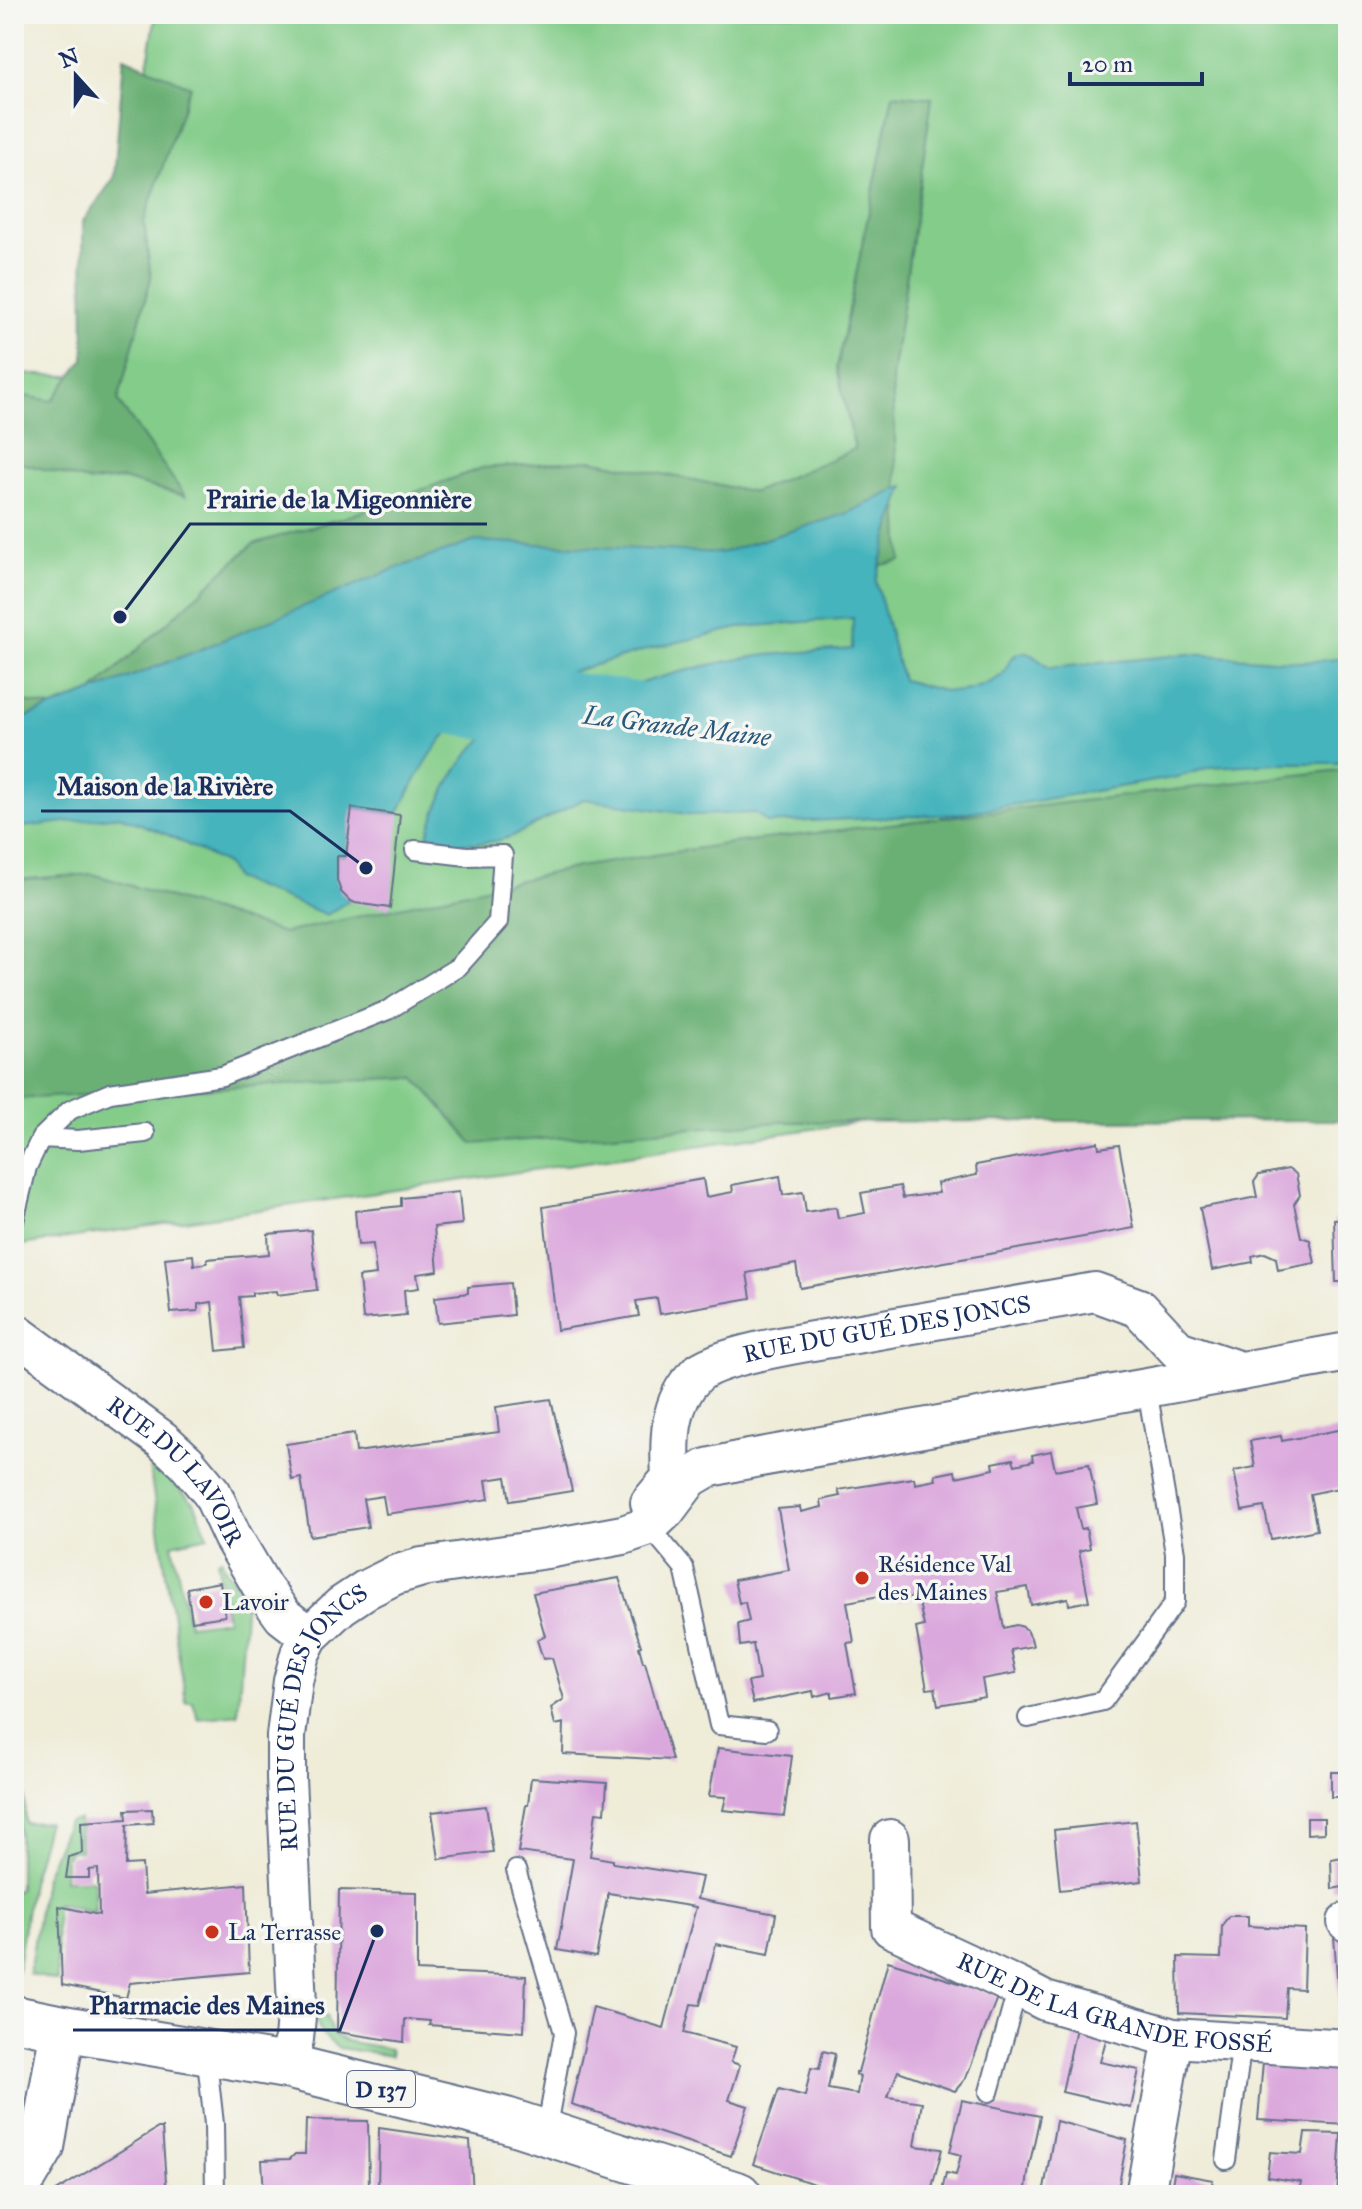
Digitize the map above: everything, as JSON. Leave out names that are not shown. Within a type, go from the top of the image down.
[{"type":"main road","name":"D 137","points":[[14,2018],[286,2066],[506,2120],[739,2195]]},
{"type":"main road","points":[[14,2186],[23,2179],[42,2147],[63,2028]]},
{"type":"street","name":"RUE DU GUÉ DES JONCS","points":[[636,1530],[671,1478],[669,1446],[677,1400],[697,1374],[722,1361],[1095,1292],[1139,1308],[1178,1350],[1240,1371]]},
{"type":"street","name":"RUE DU LAVOIR","points":[[14,1332],[162,1440],[186,1462],[212,1493],[232,1536],[262,1587],[283,1616],[309,1636]]},
{"type":"street","name":"RUE DU GUÉ DES JONCS","points":[[286,2066],[294,2039],[297,2005],[286,1736],[300,1654],[309,1636],[341,1606],[395,1575],[422,1567],[547,1549],[636,1530],[666,1510],[690,1478],[707,1468],[1348,1352]]},
{"type":"street","name":"RUE DE LA GRANDE FOSSÉ","points":[[890,1839],[891,1928],[1045,2001],[1173,2038],[1348,2049]]},
{"type":"street","points":[[1145,2195],[1173,2038]]},
{"type":"lane","points":[[14,1221],[27,1167],[41,1138],[70,1110],[110,1093],[222,1076],[388,1010],[458,967],[498,922],[503,855],[467,856],[415,850]]},
{"type":"lane","points":[[41,1138],[78,1140],[145,1133]]},
{"type":"lane","points":[[1028,1718],[1103,1701],[1175,1602],[1175,1553],[1147,1389]]},
{"type":"lane","points":[[636,1530],[684,1568],[719,1725],[767,1730]]},
{"type":"lane","points":[[516,1870],[564,2033],[546,2132]]},
{"type":"lane","points":[[989,2092],[1018,1987]]},
{"type":"lane","points":[[1226,2160],[1242,2042]]},
{"type":"lane","points":[[206,2052],[214,2124],[215,2195]]},
{"type":"green space","points":[[156,14],[1348,14],[1348,1089],[1058,1093],[14,1246],[14,374],[96,377]]},
{"type":"green space","points":[[124,57],[190,86],[144,221],[151,278],[118,401],[185,496],[122,479],[91,482],[14,461],[14,394],[52,401],[84,359],[83,221],[114,178]]},
{"type":"green space","points":[[893,94],[932,98],[892,378],[901,561],[14,746],[14,700],[71,711],[253,544],[352,515],[482,468],[591,460],[754,492],[855,449],[837,368]]},
{"type":"green space","points":[[1348,769],[1348,1120],[781,1122],[473,1144],[415,1077],[14,1099],[14,880],[93,874],[284,933],[578,867],[732,843]]},
{"type":"green space","points":[[148,1458],[195,1504],[208,1536],[172,1544],[189,1625],[227,1620],[217,1560],[221,1558],[226,1571],[246,1595],[238,1714],[198,1719],[193,1702],[186,1702]]},
{"type":"green space","points":[[14,1688],[24,1777],[25,1823],[48,1822],[31,1882],[17,1972],[14,1971],[14,1891],[19,1890],[19,1785],[14,1781]]},
{"type":"green space","points":[[79,1820],[80,1850],[71,1851],[65,1858],[64,1880],[94,1880],[95,1912],[56,1903],[57,1981],[29,1974],[44,1879],[68,1822]]},
{"type":"green space","points":[[314,2016],[326,2016],[333,2034],[346,2041],[390,2049],[391,2056],[339,2048],[322,2034]]},
{"type":"water","points":[[905,486],[876,581],[902,680],[948,691],[968,690],[999,677],[1012,658],[1022,653],[1032,655],[1049,668],[1189,654],[1303,662],[1348,658],[1348,763],[1211,767],[1178,777],[957,814],[767,823],[756,813],[694,815],[584,799],[513,836],[496,841],[426,843],[436,811],[460,765],[495,730],[531,716],[712,664],[771,655],[852,649],[853,618],[743,627],[653,648],[487,699],[469,711],[440,741],[398,814],[353,808],[346,856],[337,856],[339,885],[349,900],[327,915],[235,879],[226,864],[166,834],[120,816],[14,828],[14,722],[389,571],[475,541],[721,553],[845,514]]},
{"type":"building","points":[[352,808],[400,815],[390,908],[355,903],[341,892],[337,880],[337,856],[346,856]]},
{"type":"building","points":[[1098,1142],[1099,1148],[1119,1145],[1134,1228],[800,1288],[796,1264],[747,1273],[751,1298],[660,1314],[657,1298],[636,1301],[639,1316],[557,1330],[543,1207],[703,1179],[706,1197],[733,1192],[732,1185],[780,1176],[783,1195],[803,1192],[806,1212],[836,1207],[838,1218],[865,1213],[861,1193],[900,1186],[903,1198],[939,1193],[937,1183],[977,1175],[976,1165]]},
{"type":"building","points":[[1288,1169],[1296,1174],[1300,1195],[1294,1204],[1301,1237],[1310,1240],[1315,1263],[1278,1270],[1276,1258],[1265,1253],[1252,1256],[1253,1262],[1212,1270],[1200,1208],[1257,1197],[1254,1182],[1259,1175]]},
{"type":"building","points":[[459,1192],[462,1224],[434,1227],[438,1271],[417,1274],[419,1288],[404,1290],[406,1315],[363,1319],[359,1277],[376,1275],[373,1244],[358,1245],[355,1211],[401,1206],[401,1198]]},
{"type":"building","points":[[1348,1218],[1348,1282],[1336,1282],[1334,1219]]},
{"type":"building","points":[[311,1230],[317,1290],[277,1295],[276,1291],[252,1293],[252,1296],[239,1297],[244,1348],[217,1351],[212,1302],[198,1304],[198,1311],[171,1313],[165,1258],[193,1255],[194,1265],[207,1263],[207,1259],[269,1254],[268,1234]]},
{"type":"building","points":[[510,1283],[513,1315],[438,1323],[435,1297],[468,1293],[468,1287]]},
{"type":"building","points":[[551,1399],[572,1491],[510,1501],[506,1477],[486,1480],[489,1499],[438,1507],[386,1514],[383,1496],[363,1499],[368,1527],[310,1536],[301,1478],[292,1480],[286,1444],[354,1434],[356,1452],[499,1432],[496,1407]]},
{"type":"building","points":[[1348,1428],[1348,1486],[1310,1494],[1317,1530],[1271,1539],[1264,1507],[1242,1511],[1234,1471],[1255,1467],[1250,1441],[1281,1436],[1282,1441]]},
{"type":"building","name":"Résidence Val des Maines","points":[[1051,1451],[1055,1470],[1089,1464],[1097,1504],[1076,1508],[1081,1529],[1086,1528],[1090,1548],[1079,1551],[1089,1601],[1069,1605],[1068,1598],[1031,1605],[1028,1587],[997,1592],[1004,1628],[1023,1627],[1033,1646],[1011,1650],[1016,1673],[982,1679],[985,1697],[938,1705],[935,1688],[927,1689],[916,1628],[924,1626],[916,1589],[911,1598],[899,1601],[890,1594],[847,1602],[854,1642],[847,1643],[856,1693],[832,1697],[832,1692],[814,1697],[813,1691],[753,1703],[748,1682],[759,1680],[753,1644],[740,1646],[738,1624],[749,1621],[745,1602],[739,1603],[734,1580],[789,1570],[778,1509],[800,1507],[801,1512],[822,1507],[821,1500],[840,1496],[838,1490],[914,1478],[915,1484],[936,1480],[935,1475],[955,1471],[956,1477],[994,1469],[993,1463],[1013,1459],[1015,1465],[1033,1461],[1032,1455]]},
{"type":"building","points":[[619,1578],[672,1760],[563,1754],[564,1723],[555,1725],[551,1708],[564,1699],[552,1658],[543,1659],[537,1640],[545,1636],[533,1593]]},
{"type":"building","name":"Lavoir","points":[[220,1582],[225,1616],[192,1621],[187,1588]]},
{"type":"building","points":[[718,1748],[792,1756],[784,1816],[723,1810],[726,1797],[709,1796]]},
{"type":"building","points":[[1331,1772],[1348,1772],[1348,1797],[1331,1797]]},
{"type":"building","points":[[531,1778],[607,1783],[605,1813],[596,1812],[590,1856],[613,1860],[613,1863],[702,1877],[697,1899],[776,1914],[769,1954],[716,1944],[700,2005],[691,2004],[684,2033],[736,2047],[731,2062],[740,2065],[729,2100],[748,2106],[731,2156],[571,2104],[593,2007],[664,2028],[696,1907],[608,1893],[596,1957],[557,1950],[573,1859],[518,1852]]},
{"type":"building","points":[[486,1806],[493,1852],[439,1859],[432,1812]]},
{"type":"building","points":[[152,1809],[153,1823],[127,1825],[126,1865],[142,1864],[144,1894],[246,1884],[249,1972],[130,1983],[126,1998],[62,1985],[59,1906],[99,1915],[98,1869],[89,1870],[89,1878],[66,1878],[69,1857],[82,1853],[81,1822],[127,1819],[126,1810]]},
{"type":"building","points":[[1307,1818],[1324,1818],[1324,1833],[1307,1834]]},
{"type":"building","points":[[1136,1821],[1142,1881],[1060,1890],[1054,1830]]},
{"type":"building","points":[[1348,1856],[1348,1886],[1332,1889],[1331,1859]]},
{"type":"building","points":[[339,1890],[417,1892],[417,1971],[526,1976],[524,2032],[429,2025],[430,2021],[405,2019],[404,2042],[337,2032]]},
{"type":"building","points":[[1229,1916],[1248,1916],[1248,1926],[1305,1929],[1303,1989],[1287,1988],[1285,2018],[1179,2013],[1178,1957],[1221,1958],[1222,1925]]},
{"type":"building","points":[[1348,1934],[1348,2014],[1340,2016],[1334,1937]]},
{"type":"building","points":[[888,1961],[998,1995],[966,2078],[955,2091],[898,2071],[888,2097],[922,2102],[915,2146],[942,2149],[930,2195],[848,2195],[753,2164],[779,2089],[805,2096],[811,2068],[819,2069],[823,2051],[835,2054],[828,2089],[857,2094],[860,2076],[856,2072]]},
{"type":"building","points":[[1076,2028],[1107,2036],[1100,2062],[1139,2070],[1131,2108],[1062,2092]]},
{"type":"building","points":[[1263,2062],[1348,2067],[1348,2125],[1258,2120]]},
{"type":"building","points":[[962,2100],[1040,2116],[1025,2195],[941,2195],[946,2173],[956,2175],[961,2155],[950,2152]]},
{"type":"building","points":[[306,2120],[368,2121],[369,2195],[264,2195],[262,2160],[290,2159],[295,2154],[305,2154]]},
{"type":"building","points":[[1056,2121],[1127,2140],[1117,2195],[1043,2195]]},
{"type":"building","points":[[162,2128],[167,2195],[50,2195]]},
{"type":"building","points":[[379,2128],[470,2141],[473,2195],[378,2195]]},
{"type":"building","points":[[1305,2133],[1341,2134],[1337,2195],[1299,2195],[1301,2182],[1267,2177],[1270,2152],[1302,2154]]},
{"type":"building","points":[[1174,2173],[1213,2180],[1209,2195],[1170,2195]]},
{"type":"waterway","name":"La Grande Maine","points":[[376,686],[385,684],[660,726]]},
{"type":"place","name":"Prairie de la Migeonnière","points":[[120,617]]},
{"type":"place","name":"Maison de la Rivière","points":[[366,868]]},
{"type":"place","name":"Résidence Val des Maines","points":[[862,1578]]},
{"type":"place","name":"Lavoir","points":[[206,1602]]},
{"type":"place","name":"Pharmacie des Maines","points":[[377,1931]]},
{"type":"place","name":"La Terrasse","points":[[212,1932]]}]
